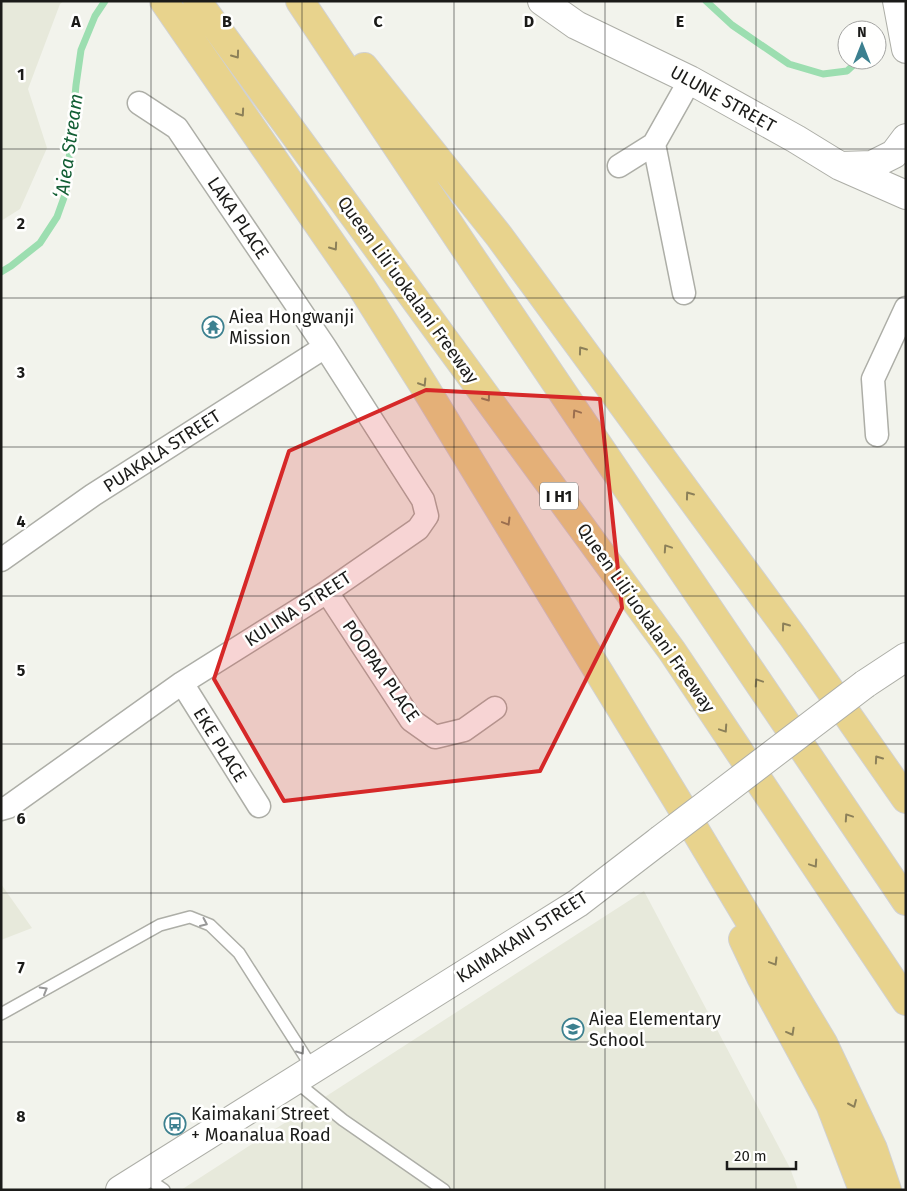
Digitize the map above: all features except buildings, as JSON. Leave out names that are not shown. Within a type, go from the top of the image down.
[{"type":"highway","points":[[164,1],[361,286],[430,394],[677,800],[823,1042],[873,1148],[887,1190]]},
{"type":"highway","name":"Queen Liliʻuokalani Freeway","points":[[197,1],[672,651],[906,1001]]},
{"type":"highway","points":[[300,1],[474,262],[906,900]]},
{"type":"highway","points":[[311,1],[499,236],[793,637],[906,799]]},
{"type":"highway","points":[[677,800],[760,977],[830,1104],[863,1190]]},
{"type":"highway","points":[[880,864],[906,894]]},
{"type":"street","name":"ULUNE STREET","points":[[542,1],[576,25],[690,80],[796,139],[840,166],[906,196]]},
{"type":"street","points":[[897,1],[906,48]]},
{"type":"street","points":[[619,166],[654,144],[690,80]]},
{"type":"street","name":"LAKA PLACE","points":[[139,103],[177,128],[325,347]]},
{"type":"street","points":[[840,166],[872,165],[894,154],[906,138]]},
{"type":"street","points":[[654,144],[684,293]]},
{"type":"street","points":[[877,435],[873,379],[906,308]]},
{"type":"street","name":"PUAKALA STREET","points":[[1,560],[93,495],[325,347]]},
{"type":"street","name":"KULINA STREET","points":[[1,809],[8,807],[182,683],[326,592],[418,529],[427,516],[423,500],[325,347]]},
{"type":"street","name":"POOPAA PLACE","points":[[326,592],[411,720],[436,737],[464,730],[495,708]]},
{"type":"street","name":"KAIMAKANI STREET","points":[[120,1190],[153,1182],[304,1075],[578,903],[865,684],[906,656]]},
{"type":"street","name":"EKE PLACE","points":[[182,683],[258,806]]},
{"type":"lane","points":[[1,1014],[160,925],[190,918],[210,925],[239,953],[304,1075],[342,1120],[444,1190]]},
{"type":"highlighted area","points":[[426,390],[600,399],[622,608],[540,771],[284,801],[214,679],[289,451]]},
{"type":"shaded area","points":[[1,1],[64,1],[60,4],[28,89],[47,148],[20,209],[1,221]]},
{"type":"shaded area","points":[[1,884],[32,928],[1,940]]},
{"type":"shaded area","name":"Aiea Elementary School","points":[[644,891],[790,1168],[798,1190],[181,1190]]},
{"type":"waterway","name":"ʻAiea Stream","points":[[1,272],[40,243],[57,217],[66,192],[81,50],[95,16],[105,1]]},
{"type":"waterway","name":"ʻAiea Stream","points":[[706,1],[732,25],[789,64],[823,74],[848,70]]},
{"type":"place","name":"Aiea Hongwanji Mission","points":[[213,327]]},
{"type":"place","name":"Aiea Elementary School","points":[[573,1029]]},
{"type":"place","name":"Kaimakani Street + Moanalua Road","points":[[175,1124]]}]
